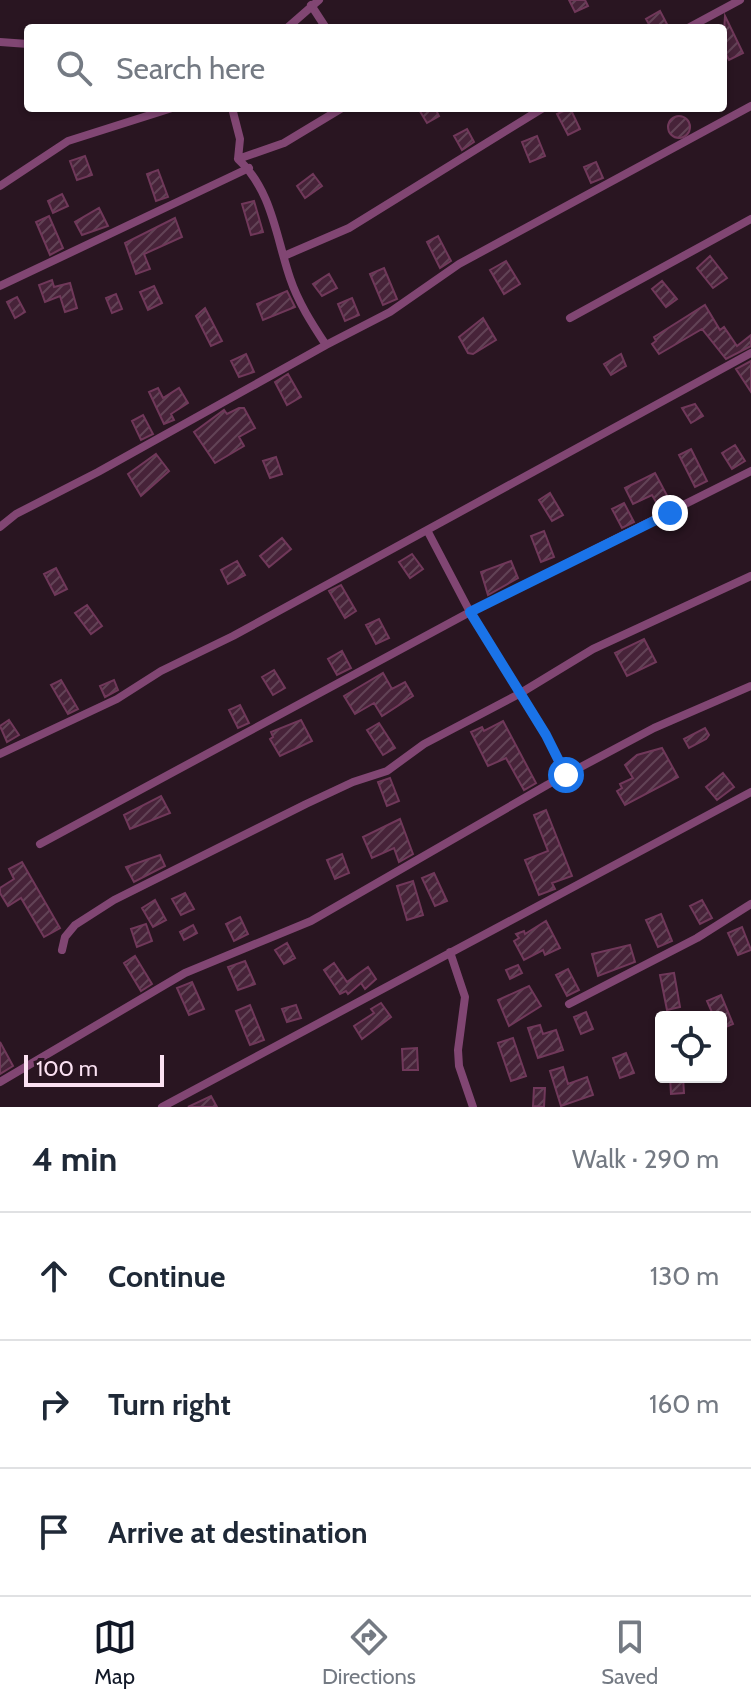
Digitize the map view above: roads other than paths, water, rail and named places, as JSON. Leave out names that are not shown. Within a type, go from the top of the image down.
[{"type":"street","points":[[695,24],[740,0]]},
{"type":"street","points":[[291,24],[315,3],[324,24]]},
{"type":"street","points":[[0,42],[24,44]]},
{"type":"street","points":[[0,527],[16,514],[390,312],[483,251],[751,106]]},
{"type":"street","points":[[0,186],[68,141],[159,112]]},
{"type":"street","points":[[233,112],[240,139],[238,159]]},
{"type":"street","points":[[238,159],[284,143],[335,112]]},
{"type":"street","points":[[284,256],[349,228],[537,112]]},
{"type":"street","points":[[238,159],[249,168],[266,198],[304,310],[326,345]]},
{"type":"street","points":[[0,286],[249,168]]},
{"type":"street","points":[[570,318],[751,219]]},
{"type":"street","points":[[0,754],[130,693],[161,671],[751,353]]},
{"type":"street","points":[[40,844],[470,612],[751,471]]},
{"type":"street","points":[[427,530],[470,612],[546,735],[566,775]]},
{"type":"street","points":[[62,950],[65,937],[75,925],[114,900],[306,804],[353,782],[387,771],[424,744],[519,694],[593,649],[751,576]]},
{"type":"street","points":[[0,1082],[185,973],[277,937],[364,893],[566,775],[654,728],[751,686]]},
{"type":"street","points":[[162,1107],[751,792]]},
{"type":"street","points":[[569,1004],[697,938],[751,904]]},
{"type":"street","points":[[450,952],[465,997],[459,1066],[473,1107]]}]
